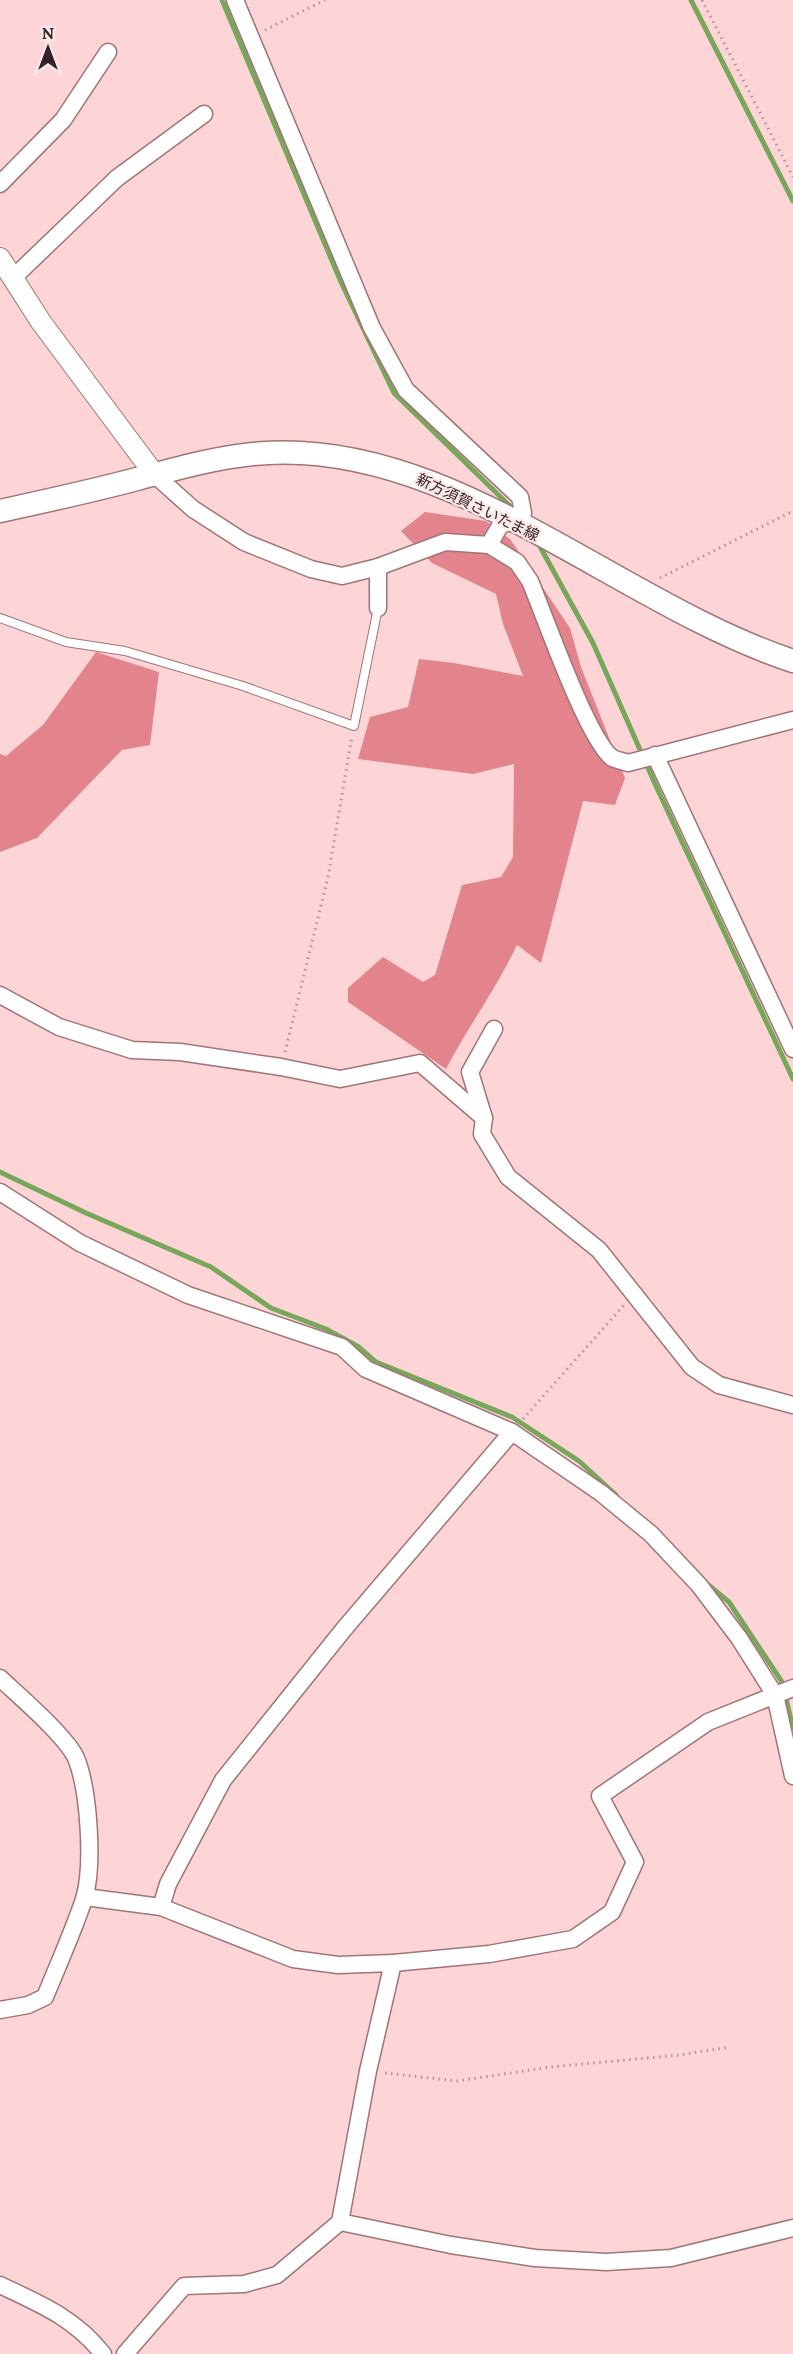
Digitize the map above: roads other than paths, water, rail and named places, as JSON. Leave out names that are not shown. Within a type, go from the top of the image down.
[{"type":"main road","name":"新方須賀さいたま線","points":[[0,511],[215,459],[254,453],[297,453],[379,464],[428,480],[514,522],[637,590],[765,652],[793,661]]},
{"type":"street","points":[[235,0],[372,328],[406,390],[520,497],[523,513],[514,522],[501,524],[489,545]]},
{"type":"street","points":[[0,184],[63,120],[108,52]]},
{"type":"street","points":[[13,278],[117,178],[204,114]]},
{"type":"street","points":[[0,258],[41,322],[154,475],[193,509],[244,542],[311,569],[342,576],[378,567],[445,542],[489,545],[517,562],[530,581],[584,711],[601,745],[612,758],[628,763],[793,720]]},
{"type":"street","points":[[378,567],[378,608]]},
{"type":"street","points":[[655,755],[793,1049]]},
{"type":"street","points":[[0,995],[59,1027],[113,1046],[281,1067],[340,1079],[420,1063],[484,1118]]},
{"type":"street","points":[[494,1029],[470,1072],[484,1118],[482,1134],[508,1177],[599,1250],[635,1292],[692,1367],[719,1386],[793,1405]]},
{"type":"street","points":[[0,1192],[80,1244],[188,1296],[342,1347],[366,1370],[512,1432],[601,1494],[651,1534],[699,1586],[740,1638],[775,1695],[793,1776]]},
{"type":"street","points":[[161,1907],[168,1884],[223,1779],[344,1629],[512,1432]]},
{"type":"street","points":[[0,1678],[44,1719],[75,1757],[86,1804],[90,1847],[85,1897],[45,1997],[28,2005],[0,2010]]},
{"type":"street","points":[[85,1897],[161,1907],[293,1959],[338,1965],[452,1959],[533,1948],[573,1939],[612,1912],[635,1862],[600,1796],[708,1722],[793,1688]]},
{"type":"street","points":[[125,2354],[184,2286],[244,2284],[277,2275],[340,2222],[368,2071],[393,1963]]},
{"type":"street","points":[[340,2222],[461,2247],[534,2258],[606,2262],[671,2258],[793,2228]]},
{"type":"street","points":[[0,2285],[53,2310],[87,2333],[103,2354]]},
{"type":"lane","points":[[0,618],[66,642],[126,651],[232,683],[354,726],[378,608]]},
{"type":"waterway","points":[[222,0],[341,282],[394,393],[515,511]]},
{"type":"waterway","points":[[691,0],[793,201]]},
{"type":"waterway","points":[[538,543],[593,643],[656,786],[793,1079]]},
{"type":"waterway","points":[[0,1172],[86,1213],[211,1267],[271,1308],[326,1329],[359,1347],[376,1362],[512,1417],[579,1461],[616,1495]]},
{"type":"waterway","points":[[706,1583],[729,1602],[782,1682],[793,1728]]}]
